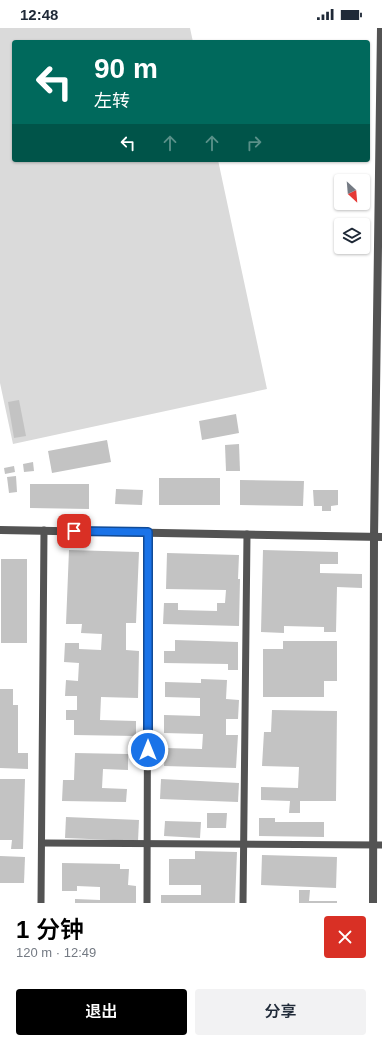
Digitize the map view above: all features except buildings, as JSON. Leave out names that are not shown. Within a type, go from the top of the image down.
[{"type":"street","points":[[373,903],[378,537],[381,28]]},
{"type":"street","points":[[0,530],[378,537]]},
{"type":"lane","points":[[41,903],[44,530]]},
{"type":"lane","points":[[147,903],[148,532]]},
{"type":"lane","points":[[243,903],[247,534]]},
{"type":"lane","points":[[42,842],[382,845]]},
{"type":"shaded area","points":[[0,28],[190,28],[193,40],[12,40],[12,162],[218,162],[267,389],[13,444],[0,383]]},
{"type":"route","points":[[74,531],[148,532],[148,750]]}]
